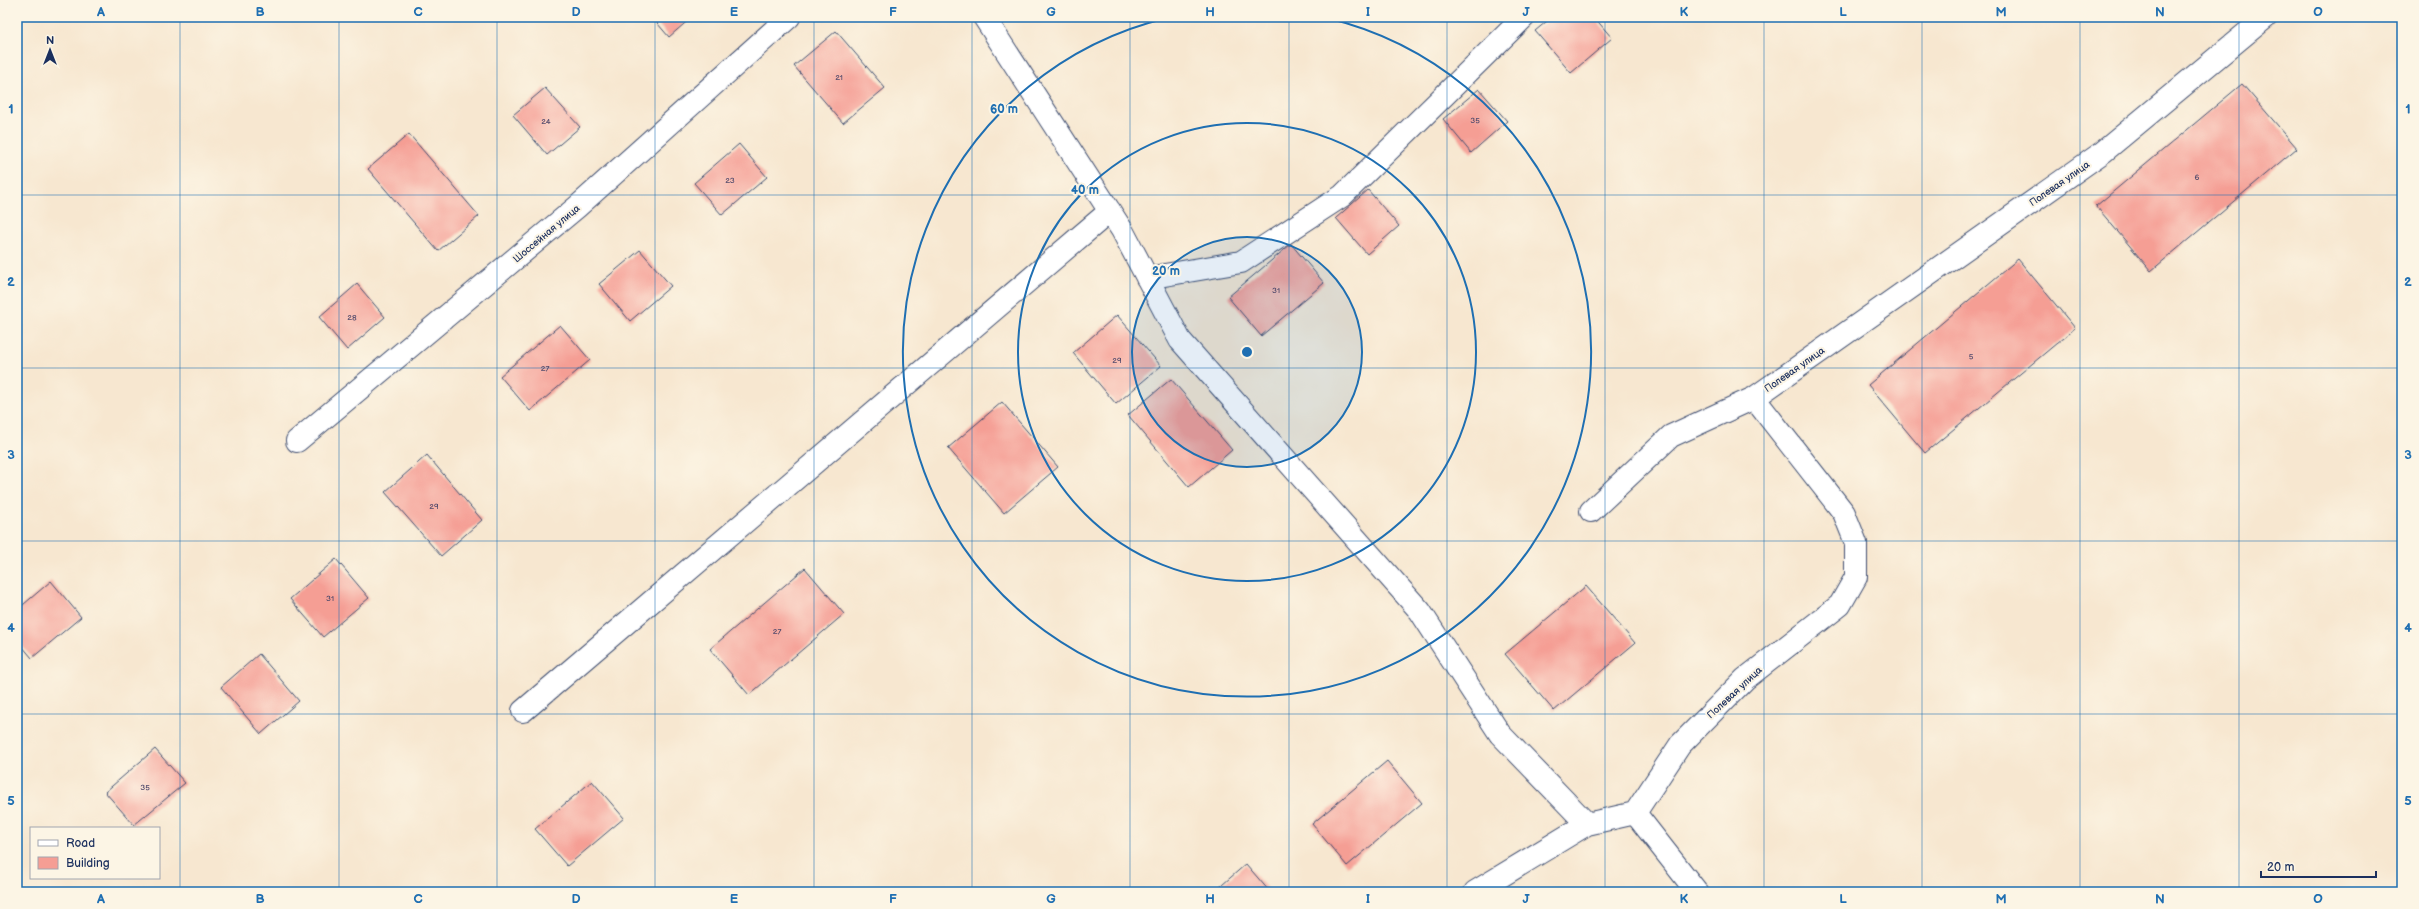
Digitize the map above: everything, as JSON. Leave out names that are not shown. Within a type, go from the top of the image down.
[{"type":"street","name":"Шоссейная улица","points":[[297,441],[577,207],[789,17]]},
{"type":"street","points":[[984,17],[1122,230],[1180,340],[1420,611],[1500,734],[1588,824]]},
{"type":"street","points":[[1147,278],[1241,262],[1342,196],[1524,17]]},
{"type":"street","name":"Полевая улица","points":[[1636,813],[1680,745],[1745,679],[1840,605],[1856,577],[1856,543],[1844,513],[1754,398],[2103,152],[2266,17]]},
{"type":"street","points":[[523,711],[1110,211]]},
{"type":"street","points":[[1591,511],[1671,436],[1754,398]]},
{"type":"street","points":[[1475,892],[1588,824],[1636,813],[1697,892]]},
{"type":"building","points":[[652,17],[692,17],[669,37]]},
{"type":"building","points":[[1552,17],[1594,17],[1612,38],[1571,73],[1535,31]]},
{"type":"building","points":[[836,31],[885,88],[843,123],[794,66]]},
{"type":"building","points":[[2242,84],[2297,148],[2151,271],[2096,206]]},
{"type":"building","points":[[545,88],[580,127],[547,155],[513,115]]},
{"type":"building","points":[[1479,89],[1507,121],[1471,153],[1443,119]]},
{"type":"building","points":[[409,134],[479,216],[438,251],[368,169]]},
{"type":"building","points":[[739,144],[767,177],[722,215],[694,183]]},
{"type":"building","points":[[1368,190],[1399,226],[1367,254],[1336,218]]},
{"type":"building","points":[[1291,244],[1324,283],[1261,336],[1228,297]]},
{"type":"building","points":[[640,250],[671,286],[630,321],[599,284]]},
{"type":"building","points":[[2018,259],[2075,328],[1925,453],[1868,385]]},
{"type":"building","points":[[357,284],[385,317],[347,350],[319,317]]},
{"type":"building","points":[[1117,315],[1161,366],[1116,404],[1073,353]]},
{"type":"building","points":[[560,325],[590,360],[530,411],[500,376]]},
{"type":"building","points":[[1171,379],[1232,450],[1189,487],[1128,415]]},
{"type":"building","points":[[1002,402],[1058,467],[1004,513],[948,448]]},
{"type":"building","points":[[427,455],[482,520],[441,556],[385,492]]},
{"type":"building","points":[[336,559],[369,598],[323,637],[290,599]]},
{"type":"building","points":[[805,568],[844,614],[749,695],[710,649]]},
{"type":"building","points":[[51,581],[81,617],[32,658],[17,640],[17,610]]},
{"type":"building","points":[[1586,586],[1635,643],[1554,711],[1505,654]]},
{"type":"building","points":[[259,654],[299,701],[261,734],[221,687]]},
{"type":"building","points":[[155,749],[185,783],[134,825],[105,792]]},
{"type":"building","points":[[1387,761],[1422,803],[1347,866],[1312,824]]},
{"type":"building","points":[[592,781],[624,818],[567,866],[535,829]]},
{"type":"building","points":[[1246,864],[1270,892],[1214,892]]}]
